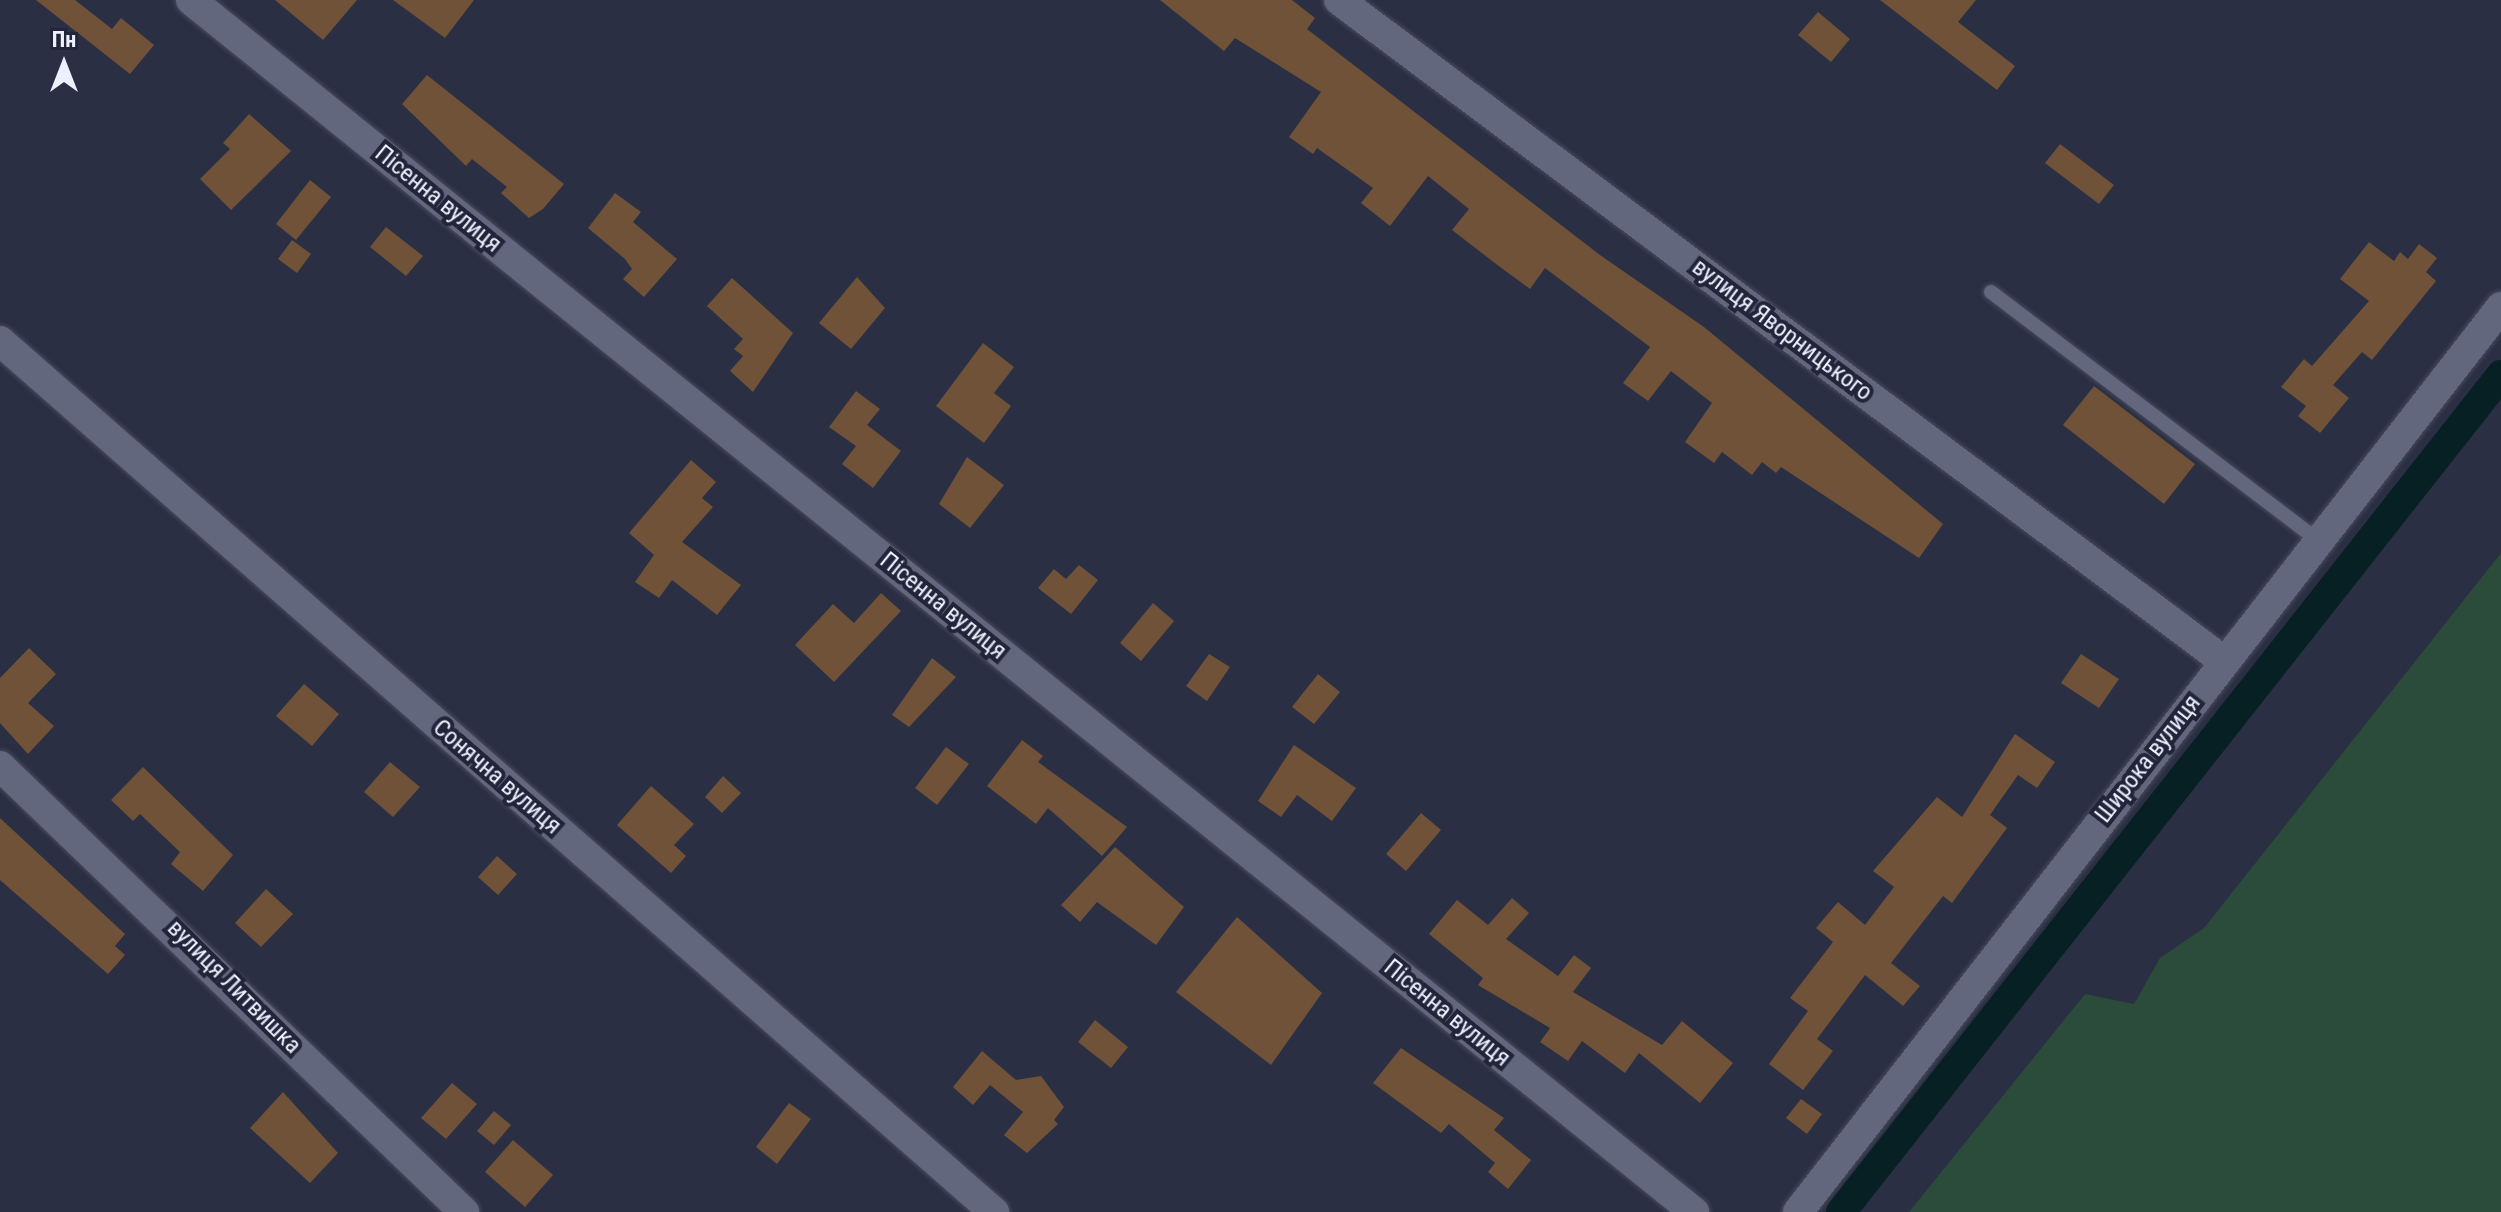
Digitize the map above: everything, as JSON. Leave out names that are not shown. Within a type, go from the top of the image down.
[{"type":"street","name":"Пісенна вулиця","points":[[191,0],[1694,1212]]},
{"type":"street","name":"вулиця Яворницького","points":[[1339,0],[2224,661]]},
{"type":"street","name":"Широка вулиця","points":[[1798,1212],[2224,661],[2315,538],[2501,307]]},
{"type":"street","name":"Сонячна вулиця","points":[[0,341],[994,1212]]},
{"type":"street","name":"вулиця Литвишка","points":[[0,766],[178,930],[464,1212]]},
{"type":"lane","points":[[1991,292],[2315,538]]},
{"type":"green space","points":[[2501,553],[2501,1212],[1909,1212],[2085,994],[2134,1004],[2160,958],[2204,928]]},
{"type":"building","points":[[36,0],[75,0],[112,29],[121,18],[154,45],[130,74]]},
{"type":"building","points":[[275,0],[357,0],[323,40]]},
{"type":"building","points":[[393,0],[474,0],[445,38]]},
{"type":"building","points":[[1160,0],[1292,0],[1315,18],[1307,29],[1600,255],[1704,327],[1943,524],[1919,558],[1781,467],[1776,473],[1762,462],[1752,475],[1722,452],[1714,463],[1685,442],[1712,403],[1671,371],[1648,401],[1623,383],[1650,347],[1545,268],[1530,289],[1500,267],[1452,230],[1469,209],[1428,176],[1390,226],[1361,203],[1373,188],[1317,148],[1313,154],[1289,137],[1321,92],[1235,38],[1224,51]]},
{"type":"building","points":[[1880,0],[1976,0],[1958,22],[2015,66],[1997,90]]},
{"type":"building","points":[[1818,12],[1850,39],[1831,62],[1798,35]]},
{"type":"building","points":[[427,75],[564,184],[543,209],[529,218],[501,193],[507,187],[472,159],[466,166],[402,104]]},
{"type":"building","points":[[249,114],[291,151],[231,210],[200,179],[230,149],[223,143]]},
{"type":"building","points":[[2060,144],[2114,185],[2099,204],[2045,163]]},
{"type":"building","points":[[310,180],[331,197],[296,240],[276,224]]},
{"type":"building","points":[[615,193],[641,212],[633,222],[677,259],[644,297],[623,279],[632,269],[625,259],[588,228]]},
{"type":"building","points":[[386,227],[423,256],[406,276],[370,247]]},
{"type":"building","points":[[292,240],[311,254],[297,273],[278,259]]},
{"type":"building","points":[[2369,242],[2394,261],[2400,252],[2408,259],[2419,244],[2437,258],[2426,272],[2436,281],[2372,360],[2362,352],[2333,385],[2349,398],[2320,433],[2298,416],[2306,406],[2281,387],[2304,359],[2312,366],[2369,301],[2340,279]]},
{"type":"building","points":[[857,277],[885,308],[851,349],[819,323]]},
{"type":"building","points":[[732,278],[793,333],[753,392],[730,371],[743,356],[734,349],[743,339],[707,306]]},
{"type":"building","points":[[983,343],[1014,367],[994,393],[1011,406],[984,443],[936,406]]},
{"type":"building","points":[[2094,386],[2195,464],[2164,504],[2063,425]]},
{"type":"building","points":[[856,391],[880,409],[867,425],[901,451],[873,488],[842,464],[856,446],[829,427]]},
{"type":"building","points":[[967,457],[1004,485],[970,528],[939,504]]},
{"type":"building","points":[[691,460],[716,482],[702,498],[713,507],[682,542],[741,585],[717,615],[672,580],[659,598],[635,582],[654,555],[629,533]]},
{"type":"building","points":[[1079,565],[1098,580],[1071,614],[1038,588],[1054,569],[1066,579]]},
{"type":"building","points":[[881,593],[901,611],[834,682],[795,645],[833,604],[854,623]]},
{"type":"building","points":[[1153,603],[1174,621],[1141,661],[1120,643]]},
{"type":"building","points":[[29,648],[56,674],[28,703],[54,726],[28,754],[0,723],[0,678]]},
{"type":"building","points":[[1209,654],[1230,667],[1207,701],[1186,686]]},
{"type":"building","points":[[2081,654],[2119,679],[2099,708],[2061,683]]},
{"type":"building","points":[[932,658],[956,677],[909,727],[892,715]]},
{"type":"building","points":[[1318,674],[1340,692],[1314,724],[1292,707]]},
{"type":"building","points":[[304,684],[339,714],[312,746],[276,716]]},
{"type":"building","points":[[2015,734],[2055,762],[2037,788],[2018,775],[1990,815],[2007,828],[1952,903],[1943,896],[1891,963],[1920,986],[1903,1006],[1865,975],[1817,1039],[1833,1051],[1803,1090],[1769,1064],[1808,1011],[1790,998],[1833,942],[1816,928],[1838,902],[1865,925],[1894,887],[1873,871],[1937,797],[1962,817]]},
{"type":"building","points":[[1022,740],[1043,756],[1038,762],[1127,827],[1102,856],[1048,808],[1036,824],[987,786]]},
{"type":"building","points":[[1294,745],[1356,788],[1332,821],[1297,795],[1281,817],[1258,801]]},
{"type":"building","points":[[946,747],[969,764],[937,805],[915,788]]},
{"type":"building","points":[[390,762],[420,787],[393,817],[364,792]]},
{"type":"building","points":[[143,767],[233,855],[203,891],[171,864],[180,852],[140,814],[133,821],[111,800]]},
{"type":"building","points":[[723,776],[741,793],[722,813],[705,797]]},
{"type":"building","points":[[651,786],[694,824],[674,845],[686,856],[671,873],[617,825]]},
{"type":"building","points":[[1421,813],[1441,830],[1406,871],[1386,854]]},
{"type":"building","points":[[0,818],[125,934],[115,946],[125,955],[108,974],[0,880]]},
{"type":"building","points":[[1115,847],[1184,907],[1156,945],[1097,902],[1080,922],[1061,905]]},
{"type":"building","points":[[497,856],[517,874],[498,895],[478,877]]},
{"type":"building","points":[[266,889],[293,914],[261,947],[235,923]]},
{"type":"building","points":[[1512,898],[1529,913],[1506,939],[1558,976],[1574,955],[1591,968],[1573,992],[1662,1045],[1682,1021],[1733,1063],[1700,1103],[1639,1053],[1625,1073],[1582,1041],[1568,1061],[1540,1042],[1550,1028],[1478,985],[1483,978],[1429,934],[1457,900],[1488,925]]},
{"type":"building","points":[[1237,917],[1322,993],[1271,1065],[1176,992]]},
{"type":"building","points":[[1095,1020],[1128,1047],[1111,1068],[1078,1042]]},
{"type":"building","points":[[1401,1048],[1504,1118],[1494,1130],[1531,1160],[1508,1189],[1488,1172],[1495,1163],[1449,1124],[1441,1133],[1373,1083]]},
{"type":"building","points":[[982,1051],[1016,1080],[1041,1076],[1064,1107],[1054,1120],[1058,1124],[1027,1153],[1004,1135],[1023,1112],[990,1085],[973,1105],[953,1087]]},
{"type":"building","points":[[452,1083],[477,1104],[446,1139],[421,1118]]},
{"type":"building","points":[[283,1092],[338,1153],[310,1183],[250,1128]]},
{"type":"building","points":[[1801,1099],[1822,1114],[1807,1134],[1786,1118]]},
{"type":"building","points":[[789,1103],[811,1119],[777,1164],[756,1147]]},
{"type":"building","points":[[494,1111],[511,1125],[494,1145],[477,1131]]},
{"type":"building","points":[[513,1140],[553,1175],[525,1207],[485,1172]]},
{"type":"waterway","points":[[1841,1212],[2501,375]]}]
